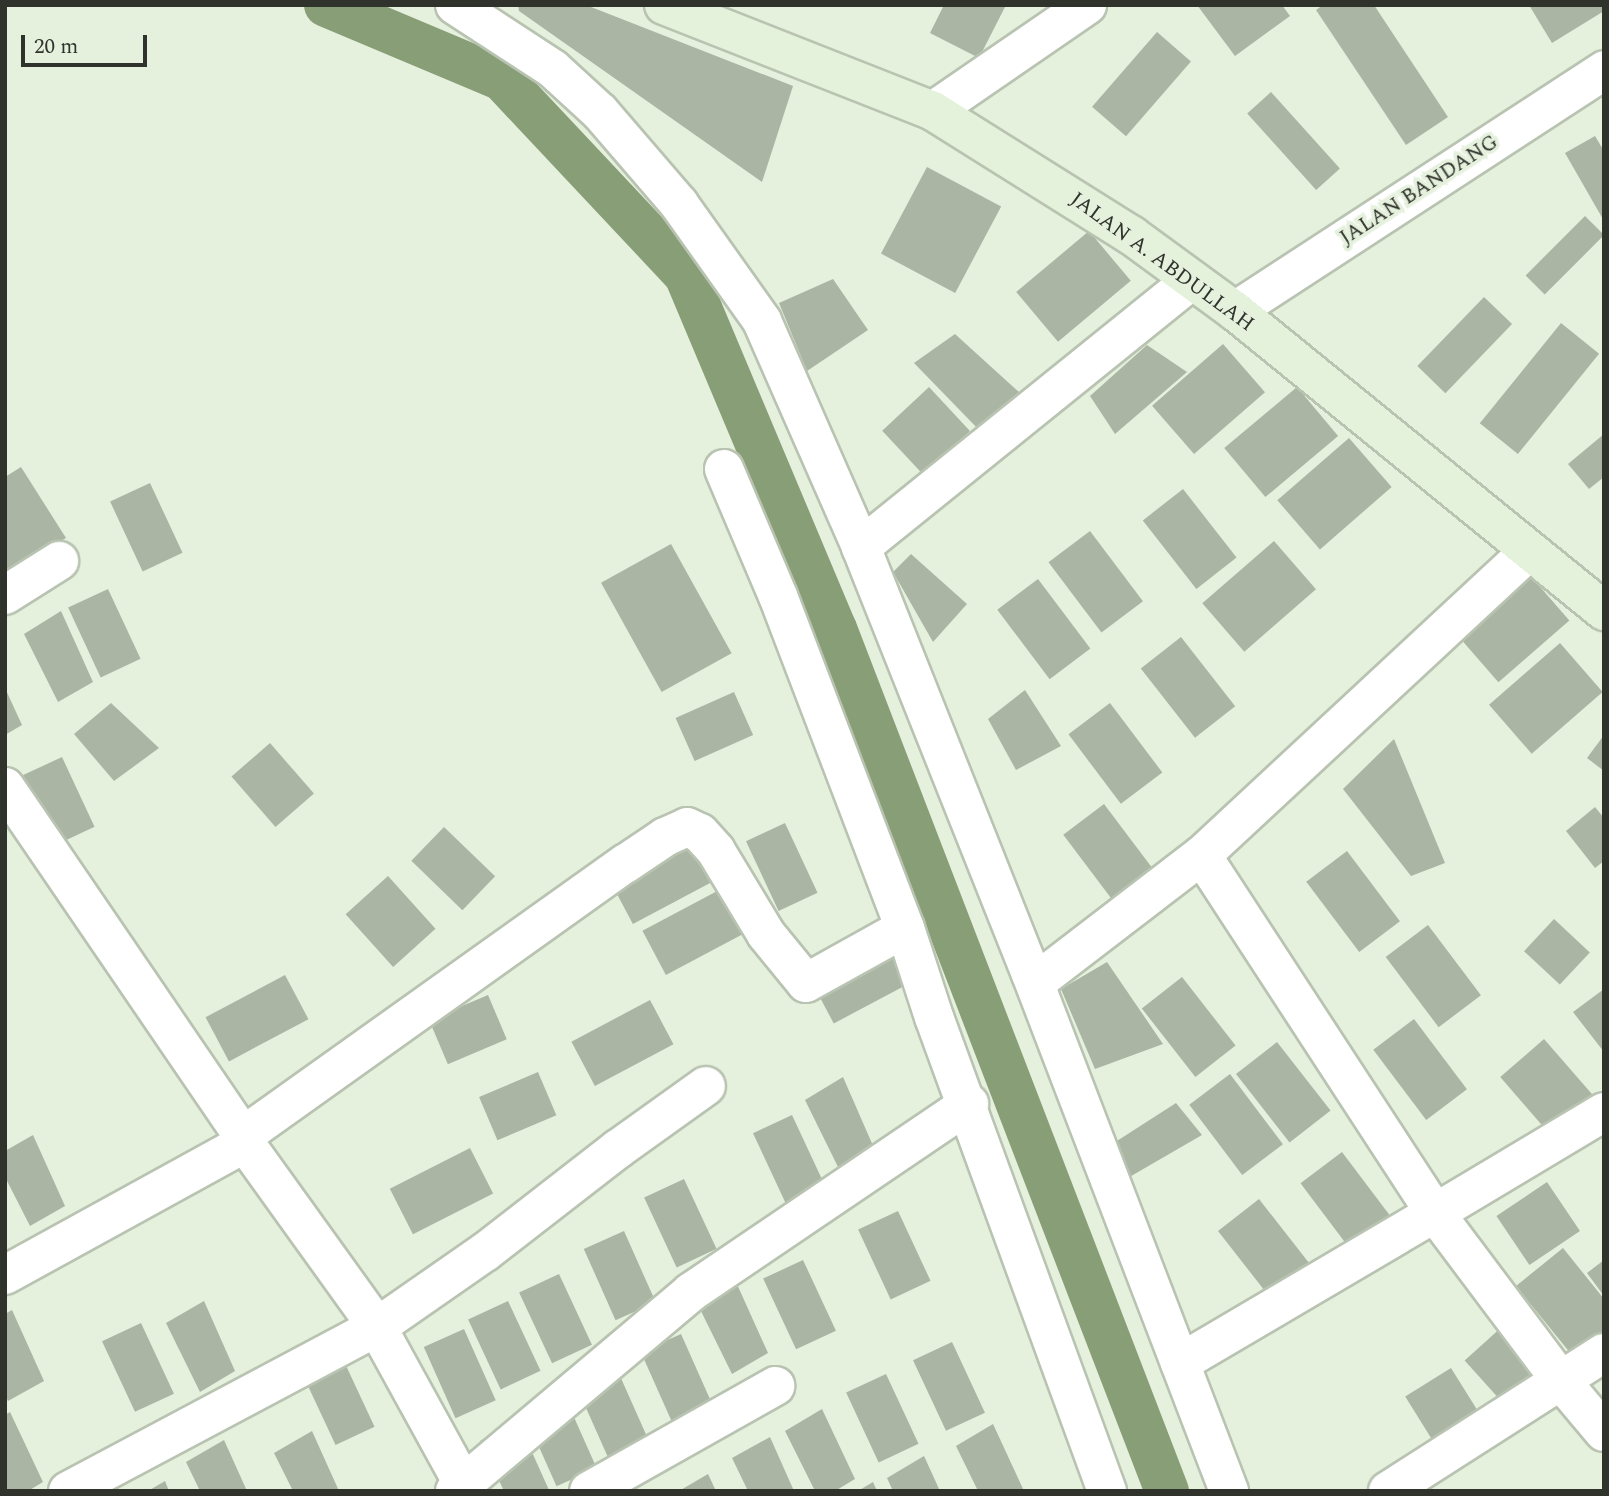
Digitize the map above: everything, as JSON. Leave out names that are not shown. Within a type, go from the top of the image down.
[{"type":"street","points":[[455,5],[553,69],[600,112],[679,204],[762,321],[862,547],[1035,984],[1229,1491]]},
{"type":"street","name":"JALAN A. ABDULLAH","points":[[664,5],[933,111],[1131,235],[1235,311],[1528,552],[1604,611]]},
{"type":"street","points":[[933,111],[1087,5]]},
{"type":"street","name":"JALAN BANDANG","points":[[1235,311],[1604,70]]},
{"type":"street","points":[[862,547],[1192,280]]},
{"type":"street","points":[[724,469],[778,596],[905,928],[934,1017],[969,1104],[1107,1491]]},
{"type":"street","points":[[1035,984],[1202,855],[1528,552]]},
{"type":"street","points":[[5,595],[59,561]]},
{"type":"street","points":[[5,787],[244,1140],[377,1326],[462,1489],[691,1292],[969,1104]]},
{"type":"street","points":[[5,1275],[244,1140],[625,864],[665,837],[687,827],[700,833],[716,851],[766,934],[806,983],[905,928]]},
{"type":"street","points":[[1202,855],[1435,1213],[1562,1382],[1604,1433]]},
{"type":"street","points":[[68,1491],[377,1326],[485,1252],[618,1149],[706,1086]]},
{"type":"street","points":[[1180,1363],[1604,1112]]},
{"type":"street","points":[[1388,1491],[1604,1353]]},
{"type":"street","points":[[589,1491],[775,1385]]},
{"type":"building","points":[[518,5],[586,5],[793,86],[762,182],[519,11]]},
{"type":"building","points":[[944,5],[1006,5],[979,58],[930,33]]},
{"type":"building","points":[[1197,5],[1282,5],[1290,16],[1235,56]]},
{"type":"building","points":[[1323,5],[1374,5],[1448,117],[1406,145],[1316,10]]},
{"type":"building","points":[[1529,5],[1603,5],[1604,11],[1552,43]]},
{"type":"building","points":[[1157,32],[1191,62],[1126,136],[1092,107]]},
{"type":"building","points":[[1271,92],[1340,169],[1316,190],[1247,113]]},
{"type":"building","points":[[1595,136],[1604,151],[1604,221],[1565,153]]},
{"type":"building","points":[[927,167],[1001,206],[955,293],[881,254]]},
{"type":"building","points":[[1585,216],[1604,235],[1545,294],[1526,275]]},
{"type":"building","points":[[1089,231],[1131,281],[1058,342],[1016,292]]},
{"type":"building","points":[[833,279],[868,330],[807,371],[779,303]]},
{"type":"building","points":[[1484,297],[1512,324],[1445,393],[1417,366]]},
{"type":"building","points":[[1561,323],[1599,354],[1518,454],[1480,423]]},
{"type":"building","points":[[955,334],[1020,393],[982,433],[914,363]]},
{"type":"building","points":[[1223,344],[1265,392],[1194,454],[1152,406]]},
{"type":"building","points":[[1147,345],[1187,372],[1115,434],[1090,396]]},
{"type":"building","points":[[929,387],[970,431],[923,475],[882,431]]},
{"type":"building","points":[[1297,387],[1338,436],[1265,497],[1224,448]]},
{"type":"building","points":[[1604,434],[1604,477],[1589,489],[1568,464]]},
{"type":"building","points":[[1349,438],[1392,487],[1320,549],[1277,500]]},
{"type":"building","points":[[21,467],[66,538],[5,572],[5,477]]},
{"type":"building","points":[[150,483],[183,553],[143,571],[110,502]]},
{"type":"building","points":[[1183,489],[1237,558],[1196,589],[1143,520]]},
{"type":"building","points":[[1090,531],[1143,601],[1101,633],[1048,562]]},
{"type":"building","points":[[1274,541],[1316,589],[1244,652],[1202,603]]},
{"type":"building","points":[[671,544],[732,653],[662,692],[601,583]]},
{"type":"building","points":[[911,554],[967,604],[933,642],[893,572]]},
{"type":"building","points":[[1528,573],[1569,621],[1498,682],[1457,635]]},
{"type":"building","points":[[1038,579],[1090,648],[1050,679],[997,610]]},
{"type":"building","points":[[108,589],[141,659],[101,677],[68,608]]},
{"type":"building","points":[[61,611],[93,682],[58,702],[24,634]]},
{"type":"building","points":[[1181,637],[1235,706],[1195,738],[1141,668]]},
{"type":"building","points":[[1560,643],[1603,692],[1532,754],[1489,705]]},
{"type":"building","points":[[5,688],[22,725],[5,735]]},
{"type":"building","points":[[1025,690],[1061,746],[1016,770],[988,719]]},
{"type":"building","points":[[734,692],[753,735],[695,761],[676,718]]},
{"type":"building","points":[[111,703],[159,748],[114,781],[74,734]]},
{"type":"building","points":[[1110,703],[1162,772],[1121,804],[1068,734]]},
{"type":"building","points":[[1604,735],[1604,771],[1587,758]]},
{"type":"building","points":[[1394,739],[1445,863],[1411,876],[1343,789]]},
{"type":"building","points":[[270,743],[314,794],[275,827],[232,776]]},
{"type":"building","points":[[62,757],[95,827],[55,845],[22,776]]},
{"type":"building","points":[[1104,804],[1157,874],[1116,905],[1063,835]]},
{"type":"building","points":[[1595,807],[1604,818],[1604,861],[1595,868],[1566,831]]},
{"type":"building","points":[[785,823],[818,893],[779,911],[746,841]]},
{"type":"building","points":[[444,827],[495,876],[462,910],[411,861]]},
{"type":"building","points":[[688,838],[711,882],[633,924],[609,880]]},
{"type":"building","points":[[1347,851],[1400,921],[1359,952],[1306,882]]},
{"type":"building","points":[[388,876],[436,929],[393,967],[346,914]]},
{"type":"building","points":[[721,889],[744,933],[666,975],[642,931]]},
{"type":"building","points":[[1554,919],[1590,952],[1560,985],[1524,951]]},
{"type":"building","points":[[1428,925],[1481,995],[1439,1027],[1386,957]]},
{"type":"building","points":[[894,945],[913,981],[834,1023],[815,987]]},
{"type":"building","points":[[1107,962],[1163,1044],[1095,1069],[1061,989]]},
{"type":"building","points":[[285,975],[308,1019],[229,1061],[206,1017]]},
{"type":"building","points":[[1182,977],[1236,1046],[1195,1077],[1142,1008]]},
{"type":"building","points":[[1604,989],[1604,1052],[1573,1012]]},
{"type":"building","points":[[488,995],[507,1039],[448,1064],[429,1020]]},
{"type":"building","points":[[650,1000],[673,1044],[595,1086],[571,1042]]},
{"type":"building","points":[[1414,1019],[1467,1089],[1426,1120],[1373,1050]]},
{"type":"building","points":[[1544,1039],[1595,1097],[1551,1135],[1500,1077]]},
{"type":"building","points":[[1277,1042],[1331,1111],[1290,1143],[1236,1074]]},
{"type":"building","points":[[538,1072],[556,1115],[497,1140],[479,1097]]},
{"type":"building","points":[[1230,1074],[1283,1144],[1242,1175],[1189,1105]]},
{"type":"building","points":[[843,1077],[874,1148],[839,1169],[805,1100]]},
{"type":"building","points":[[1176,1103],[1202,1135],[1126,1179],[1106,1148]]},
{"type":"building","points":[[792,1115],[825,1185],[786,1203],[753,1133]]},
{"type":"building","points":[[33,1135],[65,1206],[30,1226],[5,1177],[5,1151]]},
{"type":"building","points":[[470,1148],[493,1193],[413,1234],[390,1189]]},
{"type":"building","points":[[1342,1152],[1395,1222],[1353,1254],[1300,1183]]},
{"type":"building","points":[[684,1179],[717,1249],[677,1267],[644,1198]]},
{"type":"building","points":[[1547,1182],[1580,1231],[1529,1265],[1496,1216]]},
{"type":"building","points":[[1259,1199],[1313,1268],[1272,1300],[1218,1231]]},
{"type":"building","points":[[898,1211],[931,1281],[891,1299],[858,1230]]},
{"type":"building","points":[[624,1231],[656,1302],[616,1320],[584,1249]]},
{"type":"building","points":[[1563,1248],[1604,1299],[1604,1346],[1580,1365],[1516,1286]]},
{"type":"building","points":[[803,1260],[836,1331],[796,1349],[763,1279]]},
{"type":"building","points":[[1604,1260],[1604,1296],[1587,1273]]},
{"type":"building","points":[[559,1274],[592,1345],[552,1363],[519,1293]]},
{"type":"building","points":[[736,1282],[768,1353],[732,1374],[698,1305]]},
{"type":"building","points":[[204,1301],[235,1371],[200,1392],[166,1323]]},
{"type":"building","points":[[508,1301],[541,1371],[501,1389],[468,1320]]},
{"type":"building","points":[[12,1310],[44,1381],[8,1401],[5,1395],[5,1314]]},
{"type":"building","points":[[141,1323],[174,1394],[135,1412],[102,1341]]},
{"type":"building","points":[[1504,1325],[1549,1375],[1509,1410],[1465,1360]]},
{"type":"building","points":[[464,1329],[496,1400],[456,1418],[424,1347]]},
{"type":"building","points":[[681,1334],[713,1405],[673,1423],[641,1352]]},
{"type":"building","points":[[952,1342],[985,1413],[946,1431],[913,1360]]},
{"type":"building","points":[[342,1357],[375,1427],[336,1445],[303,1375]]},
{"type":"building","points":[[616,1367],[648,1438],[608,1456],[576,1385]]},
{"type":"building","points":[[1451,1368],[1484,1421],[1438,1449],[1405,1397]]},
{"type":"building","points":[[886,1374],[919,1444],[879,1462],[846,1393]]},
{"type":"building","points":[[565,1397],[597,1468],[557,1486],[525,1415]]},
{"type":"building","points":[[822,1409],[855,1479],[835,1491],[815,1491],[785,1431]]},
{"type":"building","points":[[10,1412],[43,1482],[28,1491],[5,1491],[5,1415]]},
{"type":"building","points":[[517,1419],[549,1490],[547,1491],[504,1491],[480,1441]]},
{"type":"building","points":[[993,1424],[1024,1491],[978,1491],[956,1446]]},
{"type":"building","points":[[312,1431],[339,1491],[293,1491],[274,1453]]},
{"type":"building","points":[[770,1437],[794,1491],[748,1491],[732,1458]]},
{"type":"building","points":[[224,1440],[247,1491],[200,1491],[186,1462]]},
{"type":"building","points":[[924,1456],[940,1491],[893,1491],[887,1478]]},
{"type":"building","points":[[708,1474],[716,1491],[679,1491]]},
{"type":"building","points":[[165,1481],[169,1491],[148,1491]]},
{"type":"building","points":[[873,1482],[877,1491],[858,1491]]},
{"type":"waterway","points":[[326,5],[502,79],[686,275],[835,629],[1167,1491]]}]
